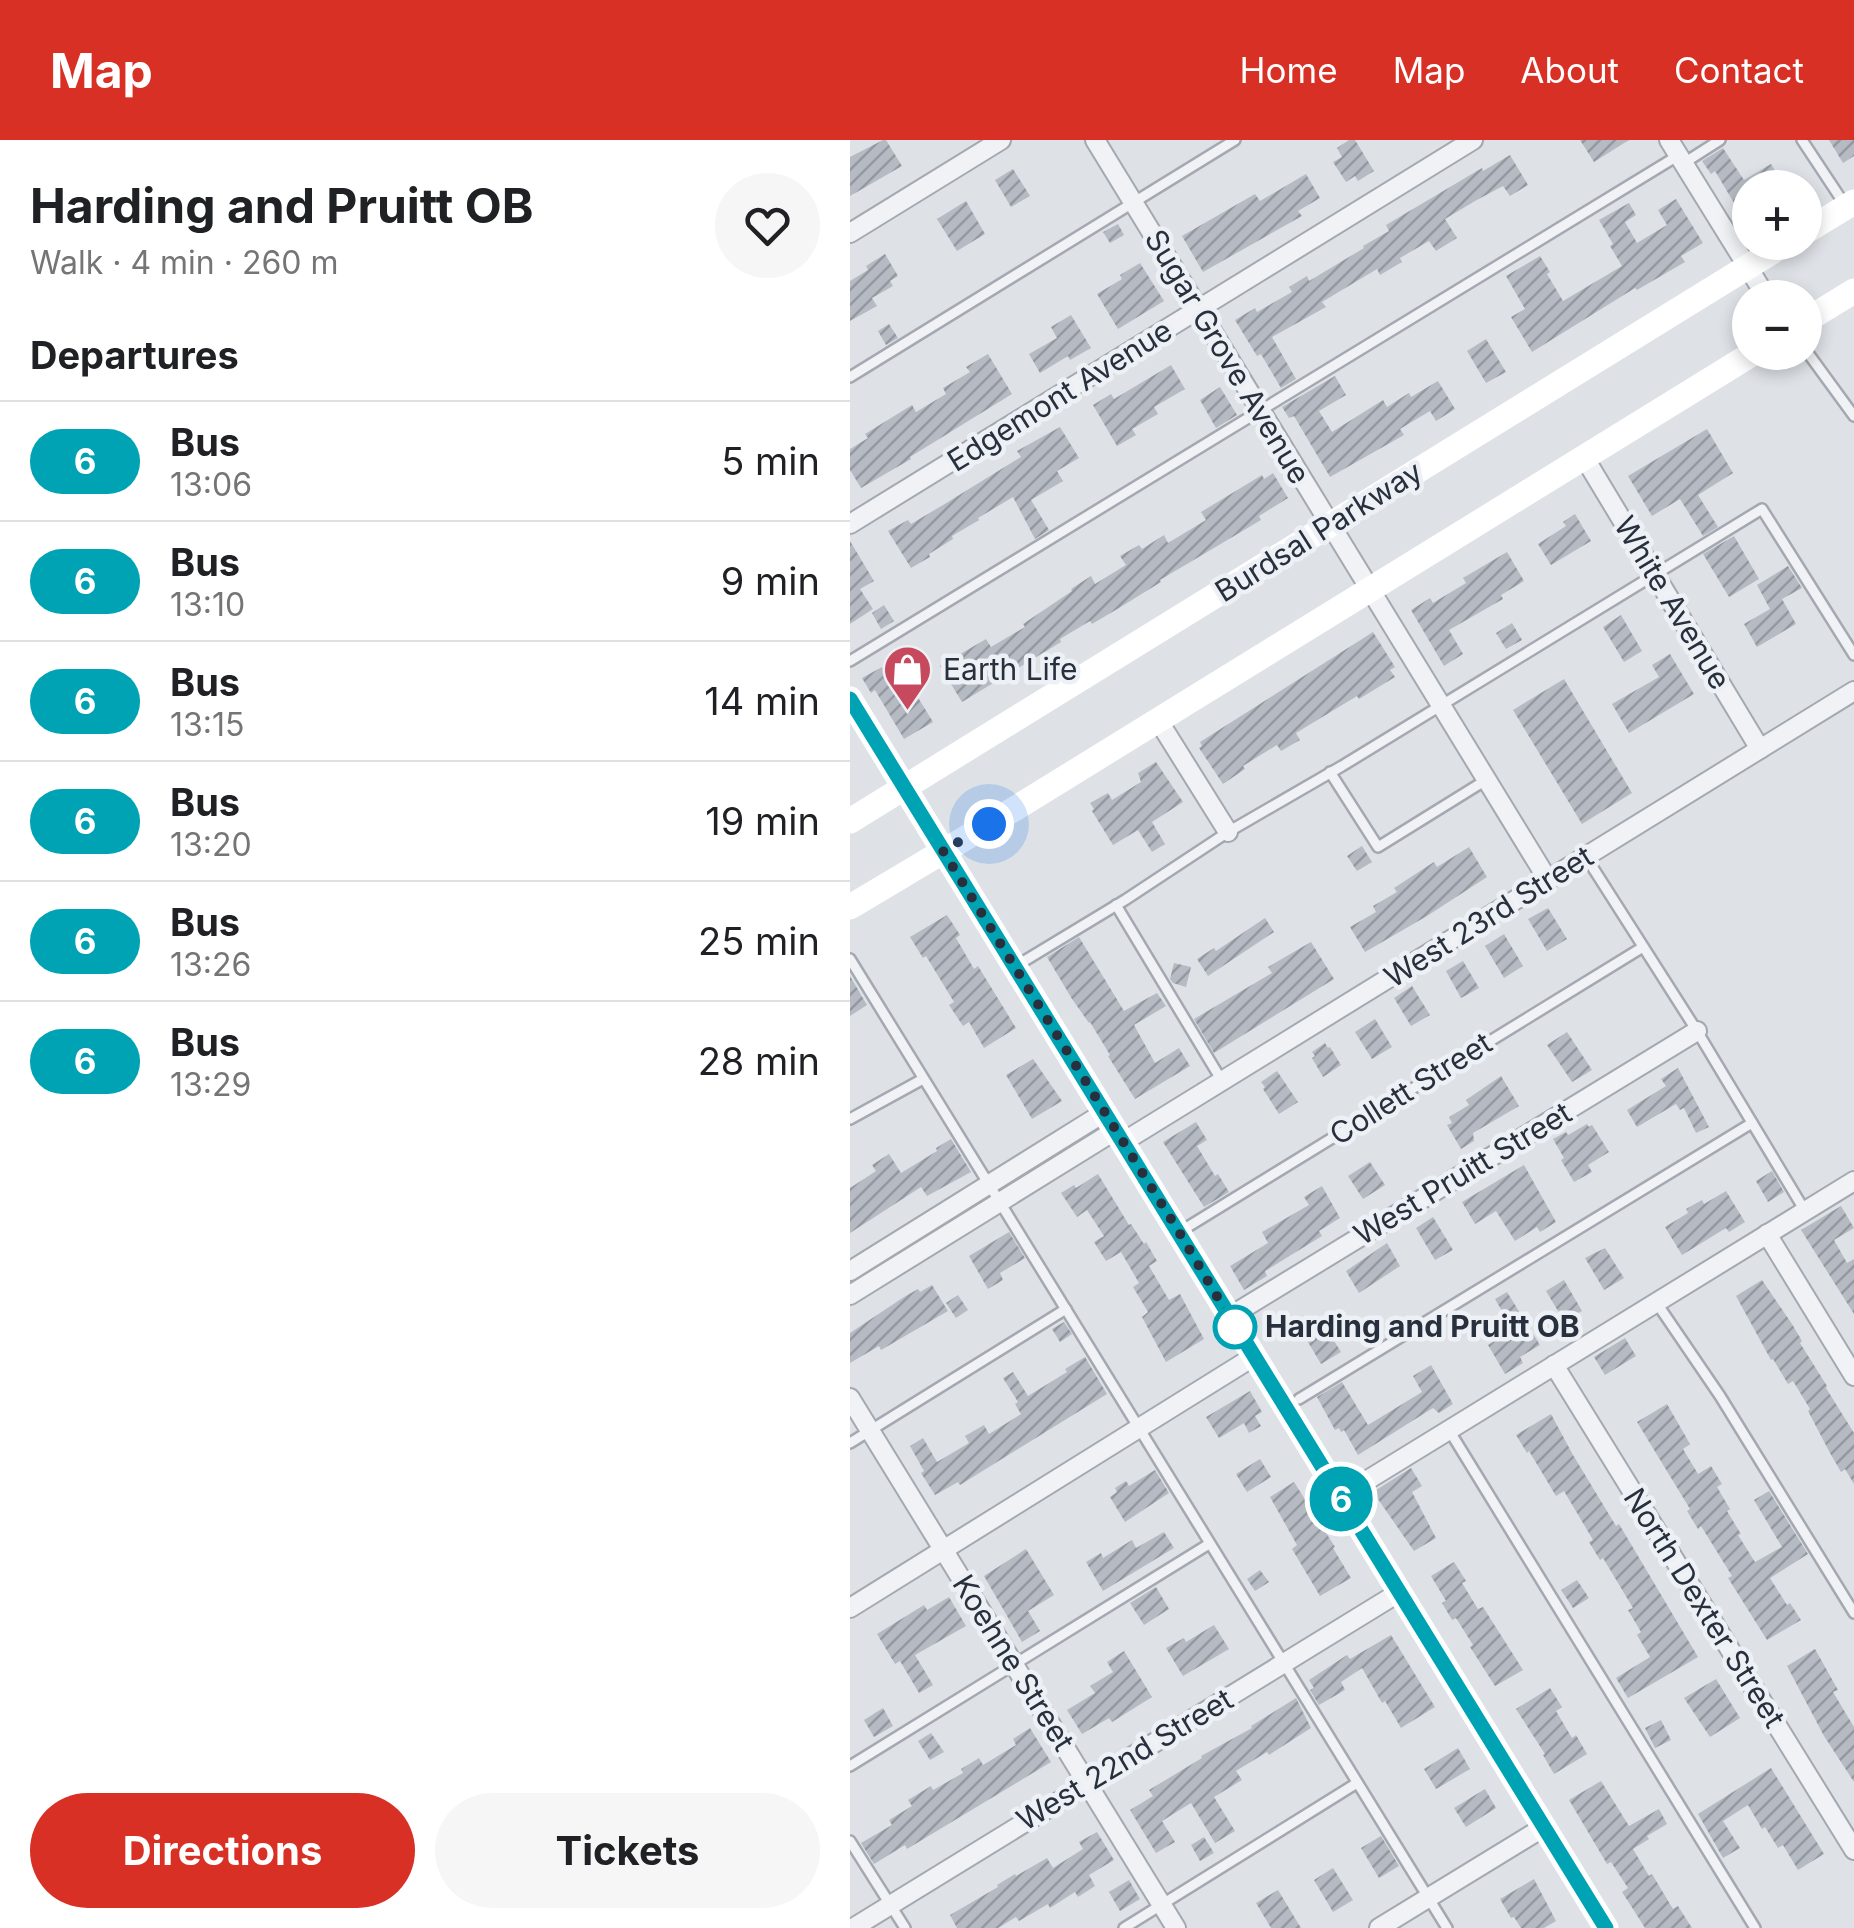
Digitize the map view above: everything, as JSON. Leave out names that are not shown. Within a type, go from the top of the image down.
[{"type":"street","points":[[850,233],[1002,140]]},
{"type":"street","name":"Sugar Grove Avenue","points":[[1095,140],[1548,880]]},
{"type":"street","name":"Edgemont Avenue","points":[[850,524],[1473,140]]},
{"type":"street","points":[[1677,153],[1757,280]]},
{"type":"street","points":[[1822,221],[1850,204]]},
{"type":"street","name":"Burdsal Parkway","points":[[850,822],[1758,260]]},
{"type":"street","points":[[1822,311],[1854,291]]},
{"type":"street","points":[[850,907],[1732,366]]},
{"type":"street","name":"White Avenue","points":[[1584,457],[1760,749]]},
{"type":"street","name":"West 23rd Street","points":[[850,1270],[988,1185],[1222,1081],[1854,691]]},
{"type":"street","points":[[850,700],[1606,1928]]},
{"type":"street","points":[[1158,720],[1228,832]]},
{"type":"street","name":"West Pruitt Street","points":[[1229,1317],[1697,1032]]},
{"type":"street","name":"West 23rd Street","points":[[850,1295],[1115,1128]]},
{"type":"street","points":[[1340,1497],[1854,1180]]},
{"type":"street","points":[[1766,1234],[1854,1376]]},
{"type":"street","points":[[850,1608],[1253,1357]]},
{"type":"street","name":"North Dexter Street","points":[[1554,1366],[1854,1850]]},
{"type":"street","name":"Koehne Street","points":[[850,1398],[1176,1928]]},
{"type":"street","name":"West 22nd Street","points":[[853,1928],[1398,1592]]},
{"type":"street","points":[[1379,1928],[1544,1827]]},
{"type":"lane","points":[[850,377],[1235,140]]},
{"type":"lane","points":[[850,661],[1677,153],[1720,140]]},
{"type":"lane","points":[[1802,140],[1850,204]]},
{"type":"lane","points":[[1820,370],[1854,416]]},
{"type":"lane","points":[[1014,967],[1228,832],[1762,509],[1854,655]]},
{"type":"lane","points":[[1330,772],[1378,847],[1486,780]]},
{"type":"lane","points":[[1586,857],[1805,1211]]},
{"type":"lane","points":[[1116,905],[1222,1081]]},
{"type":"lane","name":"Collett Street","points":[[1179,1232],[1643,947]]},
{"type":"lane","points":[[850,959],[1448,1928]]},
{"type":"lane","points":[[850,1119],[923,1079]]},
{"type":"lane","points":[[1298,1399],[1752,1123]]},
{"type":"lane","points":[[1656,1302],[1720,1396],[1854,1614]]},
{"type":"lane","points":[[850,1442],[1066,1309]]},
{"type":"lane","points":[[1449,1430],[1756,1928]]},
{"type":"lane","points":[[850,1766],[1209,1544]]},
{"type":"lane","points":[[1124,1928],[1357,1783]]},
{"type":"lane","points":[[850,1841],[905,1928]]},
{"type":"building","points":[[883,140],[902,166],[850,196],[850,157]]},
{"type":"building","points":[[1355,140],[1374,171],[1358,181],[1355,176],[1346,182],[1333,162],[1342,157],[1337,148]]},
{"type":"building","points":[[1580,140],[1629,140],[1594,162]]},
{"type":"building","points":[[1829,140],[1854,140],[1854,156],[1843,163]]},
{"type":"building","points":[[1723,148],[1737,170],[1732,170],[1732,200],[1715,171],[1711,174],[1702,161]]},
{"type":"building","points":[[1510,155],[1528,185],[1510,196],[1503,186],[1475,201],[1445,219],[1457,238],[1436,251],[1429,241],[1400,258],[1402,262],[1380,275],[1377,269],[1322,302],[1326,307],[1272,337],[1296,379],[1281,388],[1235,320],[1292,292],[1289,287],[1307,276],[1309,281],[1389,231],[1386,225]]},
{"type":"building","points":[[1013,169],[1030,196],[1011,207],[995,180]]},
{"type":"building","points":[[1306,174],[1320,198],[1298,211],[1302,216],[1203,272],[1182,236],[1255,194],[1260,201]]},
{"type":"building","points":[[1676,199],[1703,243],[1681,256],[1685,262],[1532,352],[1511,317],[1525,309],[1506,276],[1540,256],[1563,301],[1622,266],[1599,220],[1629,203],[1636,215],[1625,222],[1637,243],[1667,225],[1658,210]]},
{"type":"building","points":[[966,201],[985,234],[957,251],[937,219]]},
{"type":"building","points":[[1118,224],[1124,235],[1110,243],[1103,232]]},
{"type":"building","points":[[885,254],[898,276],[890,281],[893,286],[872,298],[877,306],[850,321],[850,281]]},
{"type":"building","points":[[1140,263],[1164,301],[1118,329],[1097,294]]},
{"type":"building","points":[[1071,315],[1091,348],[1040,373],[1029,354],[1057,338],[1051,327]]},
{"type":"building","points":[[889,324],[898,338],[886,345],[878,331]]},
{"type":"building","points":[[1486,339],[1506,372],[1486,383],[1467,351]]},
{"type":"building","points":[[988,354],[1012,394],[861,488],[850,470],[850,449],[868,438],[865,434],[912,405],[916,412],[946,394],[943,388],[970,372],[966,367]]},
{"type":"building","points":[[1171,365],[1185,389],[1154,407],[1158,414],[1132,429],[1136,435],[1117,446],[1093,405],[1111,394],[1114,399]]},
{"type":"building","points":[[1335,376],[1346,395],[1319,411],[1332,432],[1383,400],[1387,407],[1438,381],[1455,409],[1436,421],[1430,411],[1400,429],[1404,435],[1330,477],[1294,416],[1289,418],[1282,407]]},
{"type":"building","points":[[1220,387],[1237,415],[1216,428],[1200,400]]},
{"type":"building","points":[[1060,427],[1079,458],[1057,471],[1063,481],[1031,500],[1049,530],[1035,539],[1013,497],[911,568],[888,531],[908,520],[911,524],[943,505],[1021,457],[1017,451]]},
{"type":"building","points":[[1707,429],[1733,473],[1698,495],[1718,527],[1703,536],[1680,499],[1652,516],[1628,476]]},
{"type":"building","points":[[1273,473],[1288,498],[1259,516],[1261,520],[962,702],[940,666],[986,639],[991,647],[1025,627],[1023,624],[1091,576],[1095,584],[1126,565],[1120,556],[1139,545],[1142,549],[1164,535],[1168,543],[1206,520],[1201,512],[1262,475],[1264,479]]},
{"type":"building","points":[[1575,514],[1591,541],[1551,565],[1538,544],[1566,526],[1563,522]]},
{"type":"building","points":[[1734,536],[1759,579],[1729,597],[1703,554]]},
{"type":"building","points":[[850,541],[874,581],[860,589],[873,609],[850,624]]},
{"type":"building","points":[[1507,552],[1524,581],[1501,595],[1503,599],[1449,630],[1463,654],[1444,666],[1411,610],[1430,598],[1433,603],[1466,583],[1463,578]]},
{"type":"building","points":[[1788,566],[1802,588],[1782,599],[1796,624],[1757,647],[1744,624],[1770,609],[1757,585]]},
{"type":"building","points":[[884,605],[894,621],[881,629],[872,613]]},
{"type":"building","points":[[1621,615],[1642,651],[1624,662],[1603,627]]},
{"type":"building","points":[[1512,623],[1522,640],[1506,649],[1496,633]]},
{"type":"building","points":[[1373,632],[1395,667],[1390,670],[1395,677],[1296,733],[1300,740],[1281,751],[1277,745],[1223,784],[1199,748],[1200,742]]},
{"type":"building","points":[[1670,654],[1694,694],[1629,733],[1612,704],[1659,677],[1652,665]]},
{"type":"building","name":"Earth Life","points":[[882,667],[893,686],[906,678],[933,722],[904,739],[875,690],[871,693],[862,678]]},
{"type":"building","points":[[1564,679],[1632,793],[1582,824],[1513,710]]},
{"type":"building","points":[[1156,762],[1183,802],[1152,822],[1165,844],[1152,852],[1138,830],[1113,845],[1090,803],[1108,793],[1112,800],[1141,782],[1138,773]]},
{"type":"building","points":[[1362,846],[1372,862],[1357,871],[1347,856]]},
{"type":"building","points":[[1469,847],[1487,877],[1365,952],[1350,927],[1376,912],[1373,906],[1397,892],[1394,888],[1434,862],[1437,867]]},
{"type":"building","points":[[1548,908],[1567,939],[1547,951],[1528,919]]},
{"type":"building","points":[[947,915],[974,969],[978,966],[1016,1028],[984,1048],[969,1022],[963,1026],[949,1005],[954,1002],[910,937]]},
{"type":"building","points":[[1265,918],[1274,932],[1208,976],[1197,959]]},
{"type":"building","points":[[1504,934],[1523,966],[1504,978],[1485,946]]},
{"type":"building","points":[[1079,937],[1124,1011],[1157,993],[1166,1006],[1134,1025],[1155,1063],[1179,1048],[1190,1066],[1135,1099],[1047,957]]},
{"type":"building","points":[[1311,942],[1334,979],[1214,1053],[1194,1019],[1272,973],[1268,967]]},
{"type":"building","points":[[1463,961],[1479,988],[1461,998],[1446,971]]},
{"type":"building","points":[[1174,963],[1191,967],[1186,987],[1170,979]]},
{"type":"building","points":[[850,976],[867,1005],[850,1016]]},
{"type":"building","points":[[1412,986],[1430,1015],[1411,1026],[1394,998]]},
{"type":"building","points":[[1375,1019],[1392,1047],[1372,1059],[1355,1032]]},
{"type":"building","points":[[1567,1032],[1592,1070],[1572,1082],[1547,1045]]},
{"type":"building","points":[[1325,1043],[1341,1065],[1323,1077],[1312,1052]]},
{"type":"building","points":[[1033,1059],[1062,1101],[1032,1119],[1006,1075]]},
{"type":"building","points":[[1678,1068],[1709,1127],[1696,1133],[1684,1108],[1680,1110],[1676,1104],[1637,1127],[1627,1110],[1666,1086],[1661,1079]]},
{"type":"building","points":[[1277,1071],[1298,1102],[1279,1114],[1261,1082]]},
{"type":"building","points":[[1501,1076],[1519,1106],[1473,1133],[1474,1141],[1461,1149],[1447,1125],[1452,1123],[1449,1117]]},
{"type":"building","points":[[1196,1122],[1207,1140],[1197,1146],[1229,1192],[1204,1207],[1163,1142]]},
{"type":"building","points":[[1592,1125],[1609,1152],[1588,1165],[1592,1172],[1574,1182],[1553,1139]]},
{"type":"building","points":[[951,1139],[971,1172],[927,1196],[921,1187],[850,1233],[850,1188],[876,1171],[872,1165],[889,1154],[901,1173]]},
{"type":"building","points":[[1370,1162],[1385,1185],[1363,1199],[1348,1176]]},
{"type":"building","points":[[1524,1165],[1556,1222],[1540,1232],[1537,1227],[1515,1241],[1496,1211],[1475,1224],[1462,1202]]},
{"type":"building","points":[[1772,1171],[1784,1192],[1768,1202],[1756,1181]]},
{"type":"building","points":[[1098,1174],[1157,1261],[1149,1266],[1169,1300],[1180,1294],[1204,1339],[1166,1362],[1142,1317],[1148,1312],[1133,1287],[1139,1283],[1121,1252],[1106,1261],[1094,1242],[1104,1236],[1087,1210],[1077,1217],[1061,1193]]},
{"type":"building","points":[[1322,1186],[1340,1218],[1319,1231],[1322,1236],[1265,1271],[1267,1276],[1244,1290],[1230,1266],[1268,1243],[1262,1232],[1309,1205],[1304,1197]]},
{"type":"building","points":[[1726,1191],[1745,1222],[1729,1232],[1726,1228],[1682,1255],[1665,1227],[1688,1213],[1686,1209]]},
{"type":"building","points":[[1841,1206],[1854,1228],[1834,1240],[1847,1263],[1854,1259],[1854,1314],[1801,1230]]},
{"type":"building","points":[[1433,1217],[1453,1250],[1435,1260],[1416,1228]]},
{"type":"building","points":[[1009,1232],[1025,1258],[1000,1273],[1003,1280],[988,1289],[969,1256]]},
{"type":"building","points":[[1387,1243],[1400,1266],[1359,1293],[1346,1271]]},
{"type":"building","points":[[1605,1248],[1624,1278],[1604,1290],[1585,1258]]},
{"type":"building","points":[[1564,1280],[1582,1311],[1564,1321],[1546,1291]]},
{"type":"building","points":[[1762,1280],[1792,1324],[1854,1433],[1854,1484],[1845,1469],[1841,1472],[1810,1409],[1793,1381],[1788,1384],[1771,1360],[1736,1296]]},
{"type":"building","points":[[932,1285],[948,1311],[881,1350],[879,1346],[850,1363],[850,1333],[904,1297]]},
{"type":"building","points":[[1507,1292],[1540,1345],[1520,1357],[1523,1363],[1505,1374],[1488,1345],[1509,1332],[1495,1299]]},
{"type":"building","points":[[958,1295],[968,1310],[956,1318],[946,1303]]},
{"type":"building","points":[[1321,1320],[1341,1352],[1321,1364],[1302,1332]]},
{"type":"building","points":[[1064,1322],[1072,1334],[1060,1342],[1052,1329]]},
{"type":"building","points":[[1625,1338],[1636,1356],[1605,1375],[1594,1357]]},
{"type":"building","points":[[1085,1357],[1107,1394],[960,1485],[958,1482],[935,1495],[910,1446],[923,1438],[937,1462],[969,1443],[965,1436],[984,1425],[989,1434],[1021,1414],[1003,1378],[1013,1372],[1028,1396]]},
{"type":"building","points":[[1431,1365],[1453,1404],[1439,1413],[1433,1408],[1358,1455],[1344,1430],[1335,1430],[1317,1397],[1342,1382],[1368,1425],[1422,1392],[1413,1376]]},
{"type":"building","points":[[1250,1391],[1262,1412],[1255,1416],[1261,1426],[1249,1433],[1244,1423],[1219,1438],[1206,1417]]},
{"type":"building","points":[[1667,1404],[1690,1444],[1683,1449],[1698,1474],[1711,1466],[1722,1484],[1717,1487],[1730,1509],[1727,1511],[1755,1562],[1782,1547],[1754,1500],[1769,1491],[1808,1554],[1770,1578],[1801,1620],[1767,1640],[1637,1422]]},
{"type":"building","points":[[1551,1414],[1698,1657],[1628,1698],[1616,1678],[1650,1657],[1628,1610],[1633,1608],[1589,1542],[1593,1540],[1564,1491],[1556,1496],[1516,1435]]},
{"type":"building","points":[[1260,1459],[1271,1477],[1247,1492],[1236,1474]]},
{"type":"building","points":[[1411,1468],[1422,1486],[1412,1492],[1436,1538],[1414,1551],[1373,1492]]},
{"type":"building","points":[[1155,1470],[1169,1493],[1125,1522],[1110,1497],[1117,1492],[1115,1488],[1126,1481],[1129,1486]]},
{"type":"building","points":[[1294,1482],[1351,1578],[1320,1596],[1292,1549],[1297,1545],[1270,1497]]},
{"type":"building","points":[[1164,1532],[1174,1548],[1103,1591],[1086,1562],[1101,1553],[1103,1558],[1132,1540],[1136,1548]]},
{"type":"building","points":[[1026,1549],[1054,1595],[1028,1611],[1040,1631],[1022,1642],[984,1576]]},
{"type":"building","points":[[1454,1562],[1478,1609],[1483,1607],[1523,1670],[1495,1686],[1456,1618],[1452,1620],[1442,1603],[1446,1601],[1431,1576]]},
{"type":"building","points":[[1260,1570],[1269,1582],[1255,1591],[1247,1579]]},
{"type":"building","points":[[1577,1580],[1589,1598],[1573,1608],[1561,1590]]},
{"type":"building","points":[[1156,1587],[1169,1609],[1144,1625],[1130,1603]]},
{"type":"building","points":[[949,1597],[966,1626],[915,1655],[933,1685],[919,1693],[900,1661],[895,1664],[877,1634],[924,1605],[927,1610]]},
{"type":"building","points":[[1214,1625],[1229,1649],[1183,1676],[1166,1648],[1184,1638],[1186,1642]]},
{"type":"building","points":[[1391,1635],[1435,1707],[1401,1728],[1362,1668],[1341,1682],[1345,1690],[1319,1705],[1309,1680],[1347,1655],[1350,1659]]},
{"type":"building","points":[[1815,1649],[1838,1690],[1833,1692],[1854,1727],[1854,1782],[1787,1666]]},
{"type":"building","points":[[1124,1651],[1152,1697],[1112,1722],[1109,1718],[1082,1734],[1067,1710],[1095,1693],[1090,1686],[1113,1672],[1107,1662]]},
{"type":"building","points":[[1716,1679],[1740,1718],[1710,1737],[1684,1698]]},
{"type":"building","points":[[1550,1688],[1562,1707],[1556,1711],[1587,1754],[1554,1774],[1516,1709]]},
{"type":"building","points":[[1296,1698],[1311,1728],[1236,1771],[1242,1780],[1214,1797],[1235,1831],[1215,1843],[1191,1803],[1162,1821],[1175,1842],[1156,1853],[1130,1810],[1153,1796],[1149,1790]]},
{"type":"building","points":[[883,1708],[893,1726],[874,1737],[864,1720]]},
{"type":"building","points":[[1661,1720],[1671,1740],[1655,1748],[1645,1728]]},
{"type":"building","points":[[1030,1728],[1051,1762],[907,1849],[905,1845],[874,1864],[861,1843],[892,1825],[889,1820],[912,1806],[908,1800],[963,1773],[961,1769],[979,1758],[983,1765],[1016,1745],[1013,1739]]},
{"type":"building","points":[[931,1733],[944,1752],[930,1760],[918,1741]]},
{"type":"building","points":[[1458,1748],[1470,1769],[1436,1789],[1424,1769]]},
{"type":"building","points":[[1771,1768],[1824,1854],[1798,1870],[1783,1845],[1778,1848],[1765,1827],[1762,1829],[1748,1805],[1723,1821],[1740,1848],[1723,1858],[1698,1814]]},
{"type":"building","points":[[1601,1781],[1629,1826],[1659,1809],[1667,1824],[1633,1849],[1673,1909],[1678,1906],[1692,1928],[1645,1928],[1622,1892],[1628,1888],[1611,1862],[1607,1864],[1569,1800]]},
{"type":"building","points":[[1485,1789],[1496,1808],[1466,1827],[1454,1808]]},
{"type":"building","points":[[1097,1832],[1114,1860],[1089,1875],[1095,1886],[1078,1897],[1075,1892],[1050,1908],[1048,1904],[998,1928],[957,1928],[950,1915],[1047,1858],[1053,1868],[1083,1849],[1079,1842]]},
{"type":"building","points":[[1381,1836],[1399,1866],[1379,1878],[1361,1848]]},
{"type":"building","points":[[1204,1837],[1214,1853],[1200,1861],[1191,1845]]},
{"type":"building","points":[[1333,1868],[1353,1900],[1333,1912],[1314,1880]]},
{"type":"building","points":[[1534,1879],[1556,1921],[1544,1928],[1521,1928],[1500,1899]]},
{"type":"building","points":[[1129,1880],[1140,1899],[1120,1911],[1109,1892]]},
{"type":"building","points":[[1278,1890],[1301,1928],[1271,1928],[1256,1903]]},
{"type":"bus line","name":"6","points":[[850,699],[1606,1928]]},
{"type":"place","name":"Earth Life","points":[[908,712]]},
{"type":"place","name":"Harding and Pruitt OB","points":[[1235,1327]]},
{"type":"route","points":[[989,824],[943,851],[1241,1337],[1235,1327]]}]
